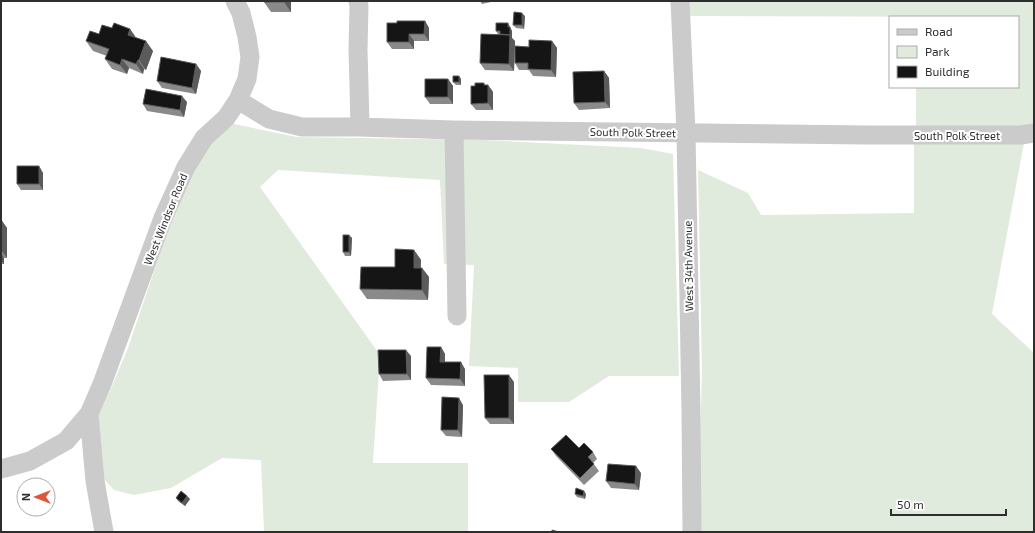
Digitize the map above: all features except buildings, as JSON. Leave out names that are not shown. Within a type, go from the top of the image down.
[{"type":"street","name":"West Windsor Road","points":[[1,469],[30,461],[66,441],[89,414],[102,384],[163,218],[186,167],[204,138],[226,118],[238,100],[248,79],[250,56],[247,37],[241,13],[235,1]]},
{"type":"street","points":[[358,1],[360,6],[358,50],[360,127]]},
{"type":"street","name":"West 34th Avenue","points":[[680,1],[686,132],[692,532]]},
{"type":"street","name":"South Polk Street","points":[[238,100],[269,119],[302,127],[867,135],[1021,135],[1034,133]]},
{"type":"street","points":[[454,130],[457,316]]},
{"type":"street","points":[[89,414],[95,481],[104,532]]},
{"type":"green space","points":[[687,1],[1034,1],[1034,126],[916,130],[916,88],[1019,88],[1019,16],[687,16]]},
{"type":"green space","points":[[234,124],[297,137],[484,140],[641,148],[673,154],[679,376],[609,376],[569,402],[518,402],[518,368],[469,366],[474,265],[444,264],[440,180],[278,170],[260,187],[380,355],[373,463],[468,463],[468,532],[264,532],[261,460],[222,458],[171,488],[134,495],[114,490],[99,474],[96,421],[128,348],[171,221],[203,154],[215,137]]},
{"type":"green space","points":[[914,141],[1024,143],[992,314],[1034,353],[1034,532],[698,532],[702,370],[698,170],[748,193],[761,215],[914,213]]}]
